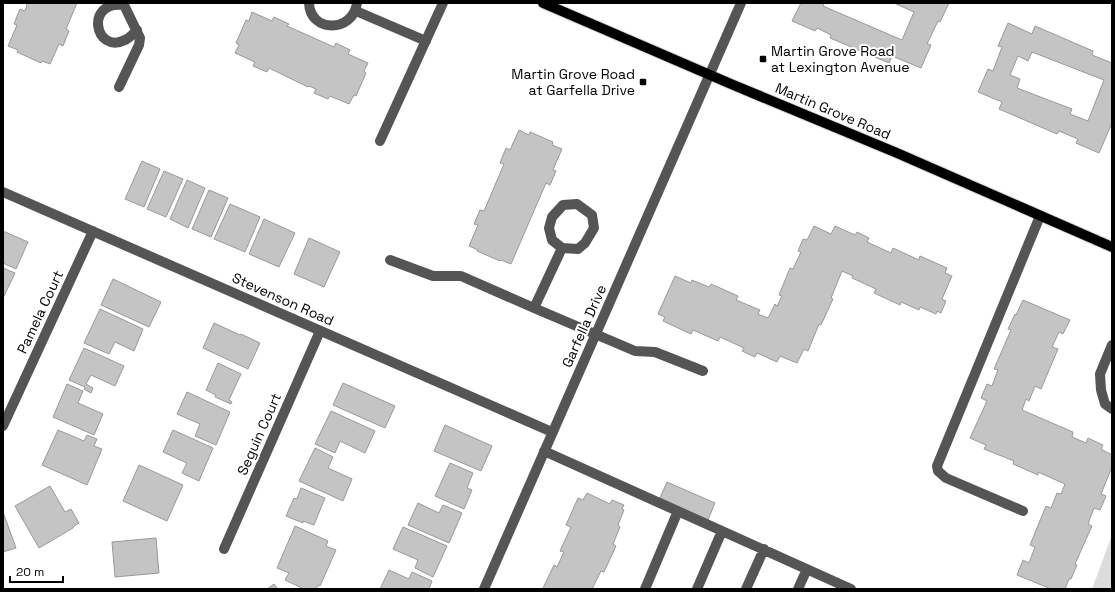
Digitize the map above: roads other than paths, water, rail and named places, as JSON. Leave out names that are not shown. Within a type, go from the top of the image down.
[{"type":"main road","name":"Martin Grove Road","points":[[543,3],[709,75],[897,153],[1112,247]]},
{"type":"street","points":[[309,3],[311,13],[322,24],[330,26],[344,23],[350,18],[356,7],[426,41]]},
{"type":"street","points":[[380,141],[444,3]]},
{"type":"street","name":"Garfella Drive","points":[[484,589],[741,3]]},
{"type":"street","points":[[119,87],[139,45],[140,38],[137,30],[125,4],[112,4],[107,7],[102,11],[97,22],[101,34],[110,41],[123,41],[129,38],[137,30]]},
{"type":"street","name":"Stevenson Road","points":[[3,192],[552,432]]},
{"type":"street","points":[[577,204],[592,215],[594,228],[585,243],[578,249],[562,248],[552,240],[549,228],[552,217],[563,205],[577,204]]},
{"type":"street","points":[[1024,510],[946,478],[938,471],[937,466],[1040,216]]},
{"type":"street","name":"Pamela Court","points":[[3,426],[93,231]]},
{"type":"street","points":[[534,308],[562,248]]},
{"type":"street","points":[[390,260],[433,276],[461,276],[635,351],[654,352],[703,371]]},
{"type":"street","name":"Seguin Court","points":[[224,549],[320,331]]},
{"type":"street","points":[[1112,344],[1109,363],[1100,374],[1101,390],[1105,404],[1112,409]]},
{"type":"street","points":[[544,451],[851,589]]},
{"type":"street","points":[[645,589],[678,511]]},
{"type":"street","points":[[697,589],[722,531]]},
{"type":"street","points":[[746,589],[764,550]]},
{"type":"street","points":[[798,589],[807,569]]},
{"type":"place","name":"Martin Grove Road at Lexington Avenue","points":[[763,59]]},
{"type":"place","name":"Martin Grove Road at Garfella Drive","points":[[643,82]]}]
